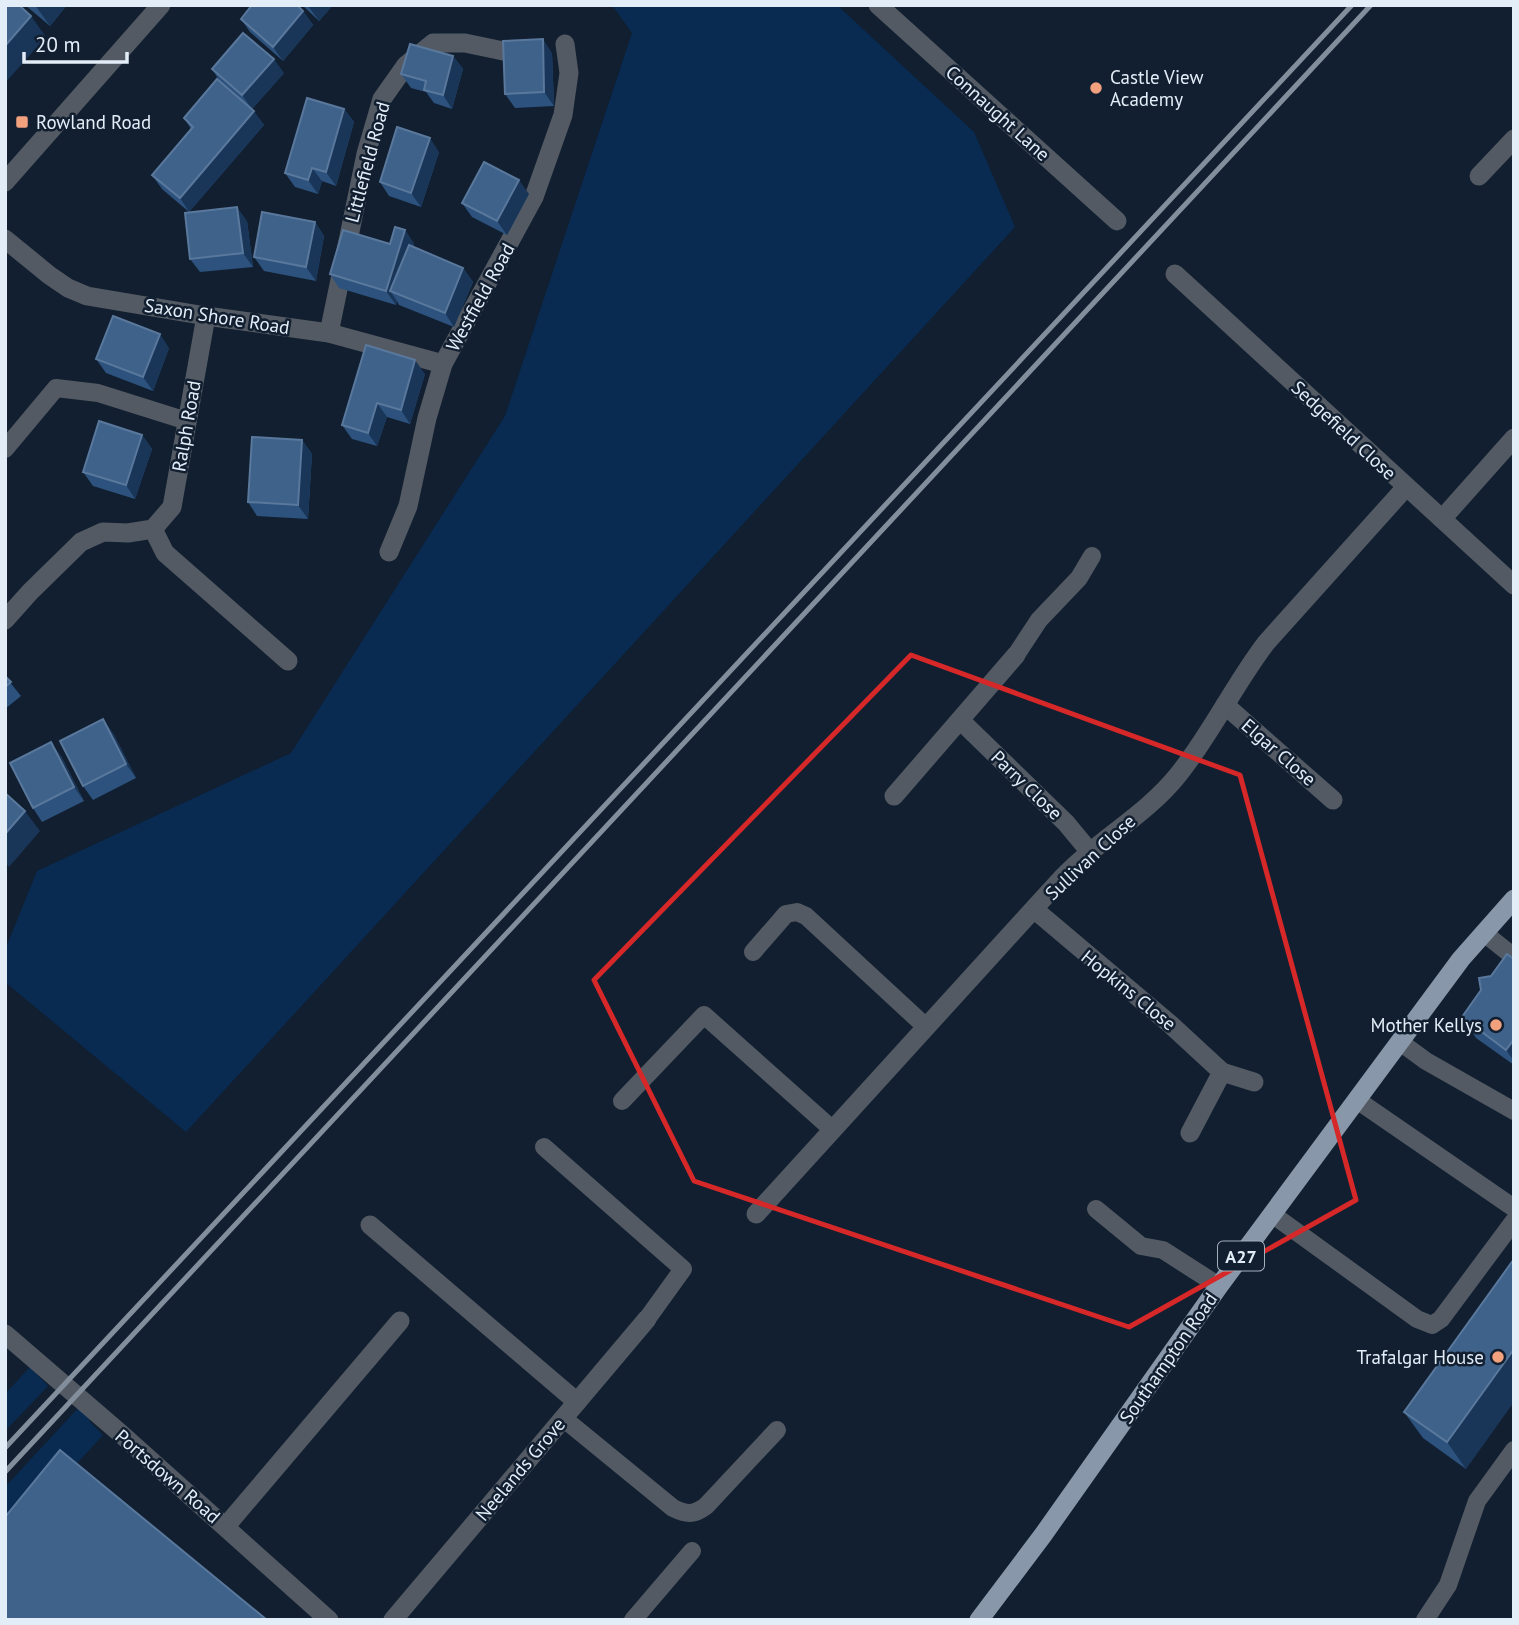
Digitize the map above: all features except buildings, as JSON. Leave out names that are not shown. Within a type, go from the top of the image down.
[{"type":"main road","name":"Southampton Road","points":[[979,1620],[1043,1535],[1219,1286],[1399,1042],[1461,959],[1514,899]]},
{"type":"street","points":[[5,182],[160,5]]},
{"type":"street","name":"Connaught Lane","points":[[878,5],[1118,220]]},
{"type":"street","name":"Littlefield Road","points":[[329,333],[366,154],[382,99],[406,65],[433,43],[465,43],[508,52]]},
{"type":"street","name":"Westfield Road","points":[[389,552],[408,506],[427,418],[443,364],[534,197],[564,115],[569,73],[565,44]]},
{"type":"street","points":[[1479,176],[1514,139]]},
{"type":"street","name":"Saxon Shore Road","points":[[5,239],[49,275],[68,288],[87,296],[329,333],[443,364]]},
{"type":"street","name":"Sedgefield Close","points":[[1175,274],[1514,586]]},
{"type":"street","name":"Ralph Road","points":[[153,529],[172,507],[206,316]]},
{"type":"street","points":[[1441,519],[1514,438]]},
{"type":"street","name":"Sullivan Close","points":[[756,1214],[1065,875],[1158,796],[1177,776],[1266,643],[1406,487]]},
{"type":"street","points":[[5,620],[81,542],[103,531],[128,533],[153,529],[164,553],[288,661]]},
{"type":"street","points":[[894,796],[1016,655]]},
{"type":"street","name":"Elgar Close","points":[[1225,705],[1333,800]]},
{"type":"street","name":"Parry Close","points":[[960,720],[1066,823],[1090,852]]},
{"type":"street","name":"Hopkins Close","points":[[1035,911],[1171,1024],[1222,1072],[1254,1082]]},
{"type":"street","points":[[1190,1133],[1222,1072]]},
{"type":"street","points":[[370,1225],[577,1402]]},
{"type":"street","name":"Neelands Grove","points":[[393,1620],[647,1319]]},
{"type":"street","points":[[226,1527],[400,1321]]},
{"type":"street","name":"Portsdown Road","points":[[5,1334],[328,1620]]},
{"type":"lane","points":[[5,449],[57,388],[98,393],[187,421]]},
{"type":"lane","points":[[1016,655],[1039,620],[1079,578],[1092,556]]},
{"type":"lane","points":[[753,952],[786,914],[797,912],[806,916],[925,1026]]},
{"type":"lane","points":[[1484,933],[1514,957]]},
{"type":"lane","points":[[622,1101],[704,1015],[833,1130]]},
{"type":"lane","points":[[1399,1042],[1426,1061],[1514,1111]]},
{"type":"lane","points":[[1357,1100],[1514,1208]]},
{"type":"lane","points":[[544,1147],[683,1269],[647,1319]]},
{"type":"lane","points":[[1096,1209],[1140,1246],[1163,1250],[1219,1286]]},
{"type":"lane","points":[[1272,1214],[1417,1319],[1432,1325],[1441,1320],[1514,1221]]},
{"type":"lane","points":[[563,1418],[673,1508],[684,1514],[696,1513],[706,1506],[776,1430]]},
{"type":"lane","points":[[1425,1620],[1448,1585],[1477,1501],[1514,1450]]},
{"type":"lane","points":[[633,1620],[692,1551]]},
{"type":"highlighted area","points":[[911,655],[1240,775],[1356,1200],[1129,1327],[694,1181],[594,980]]},
{"type":"shaded area","points":[[612,5],[837,5],[974,132],[1015,227],[186,1132],[5,982],[5,950],[37,871],[291,753],[505,416],[632,33]]},
{"type":"shaded area","points":[[30,1367],[48,1386],[5,1431],[5,1394]]},
{"type":"shaded area","points":[[81,1405],[91,1423],[103,1435],[5,1542],[5,1487]]},
{"type":"railway","points":[[5,1448],[1352,5]]},
{"type":"railway","points":[[5,1472],[1371,5]]},
{"type":"place","name":"Castle View Academy","points":[[1096,88]]},
{"type":"place","name":"Rowland Road","points":[[22,122]]},
{"type":"place","name":"Mother Kellys","points":[[1496,1025]]},
{"type":"place","name":"Trafalgar House","points":[[1498,1357]]}]
